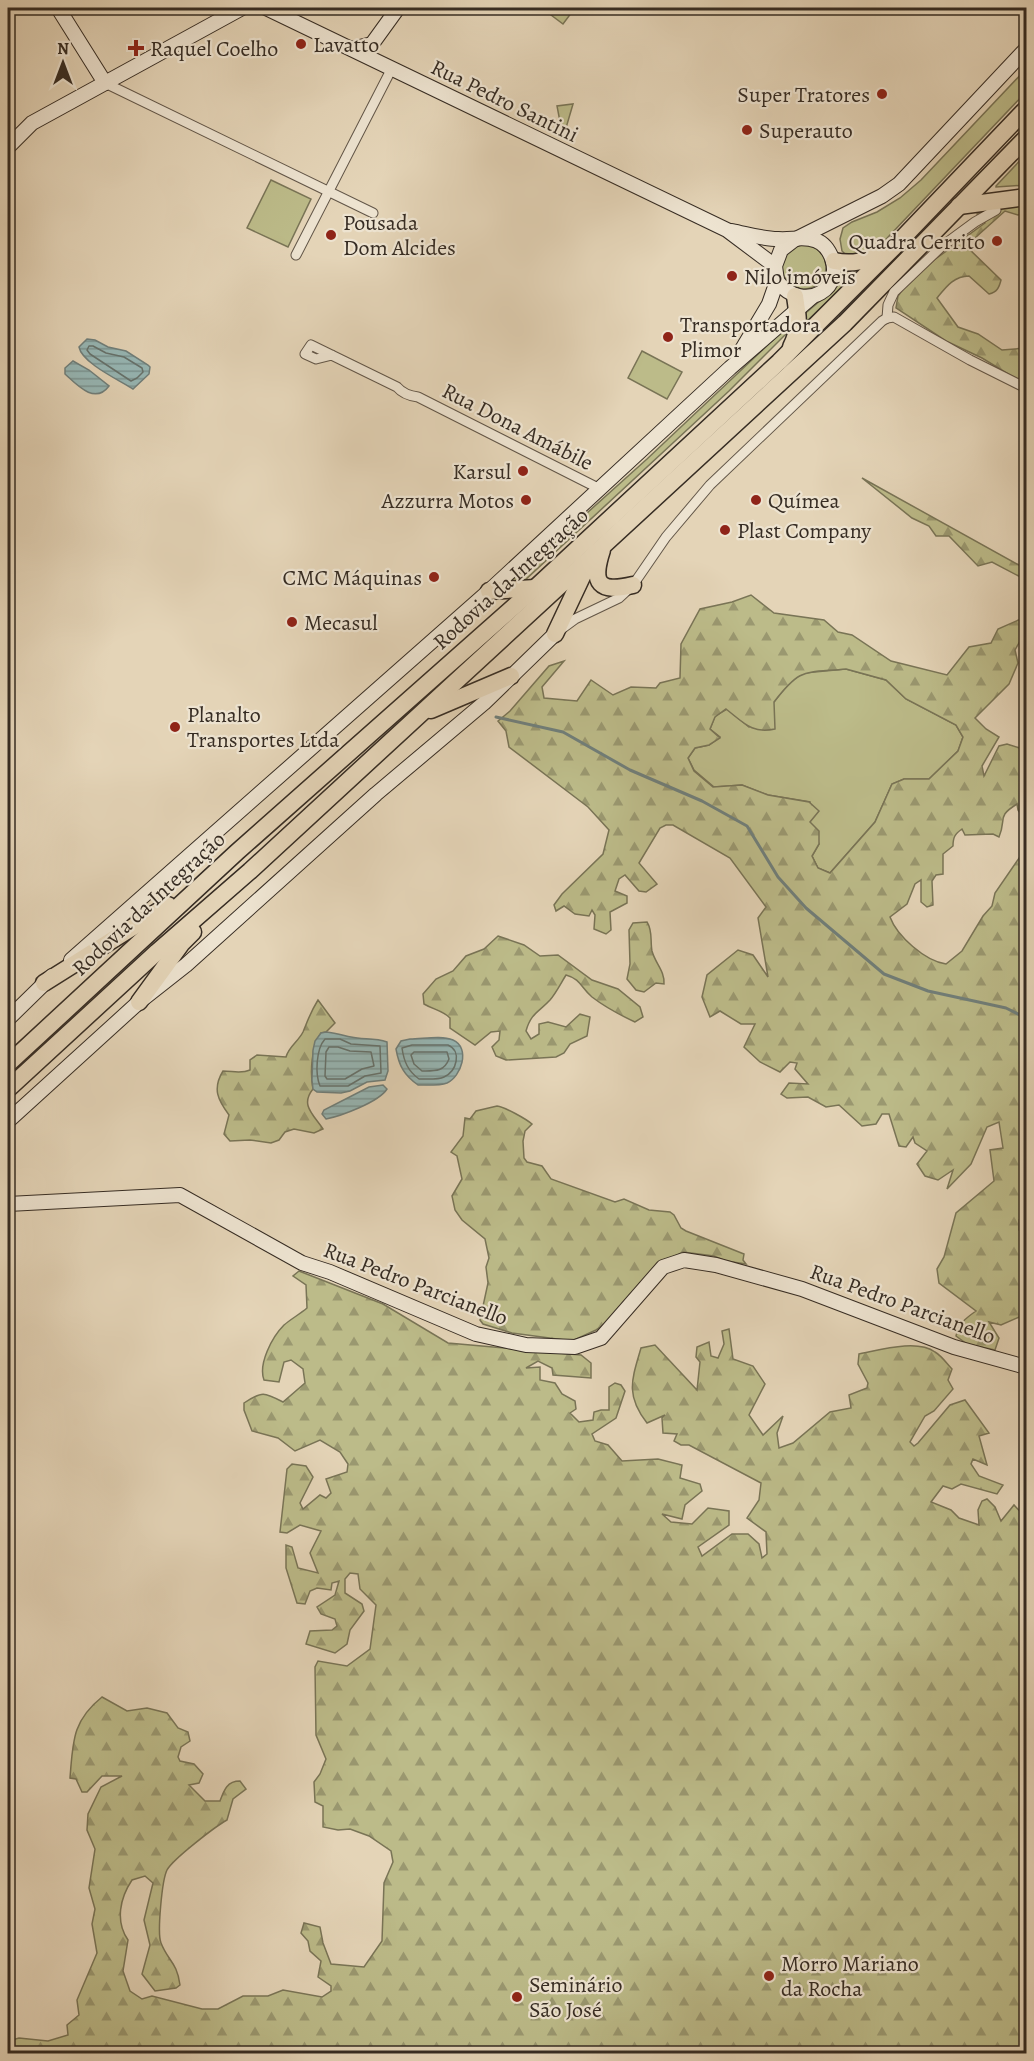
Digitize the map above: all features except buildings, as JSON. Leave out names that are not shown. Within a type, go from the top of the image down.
[{"type":"highway","name":"Rodovia da Integração","points":[[8,1064],[214,874],[535,588],[789,352],[894,247],[1026,109]]},
{"type":"highway","name":"Rodovia da Integração","points":[[8,1089],[250,870],[845,323],[1026,138]]},
{"type":"highway","points":[[959,206],[1026,197]]},
{"type":"highway","points":[[831,255],[858,263],[867,261],[894,247]]},
{"type":"highway","points":[[789,352],[798,333],[801,301]]},
{"type":"highway","points":[[604,545],[597,567],[597,580],[606,588],[633,585]]},
{"type":"highway","points":[[555,634],[591,557]]},
{"type":"highway","points":[[489,591],[535,588]]},
{"type":"highway","points":[[419,715],[511,676]]},
{"type":"highway","points":[[139,1002],[182,944],[250,870]]},
{"type":"highway","points":[[44,983],[214,874]]},
{"type":"main road","points":[[58,8],[105,83]]},
{"type":"main road","points":[[8,147],[32,123],[242,8]]},
{"type":"main road","points":[[352,49],[372,44],[398,8]]},
{"type":"main road","name":"Rua Pedro Santini","points":[[273,9],[727,230],[775,266]]},
{"type":"main road","points":[[372,44],[376,61]]},
{"type":"main road","points":[[730,368],[769,304],[777,281],[775,266],[781,250],[794,240],[882,196],[899,184],[1026,49]]},
{"type":"main road","points":[[8,1019],[44,983],[489,591],[801,301],[820,293],[827,287],[832,279],[828,238],[832,228],[847,214]]},
{"type":"main road","name":"Rua Pedro Santini","points":[[727,230],[775,239],[794,240]]},
{"type":"main road","points":[[794,240],[812,239],[831,255]]},
{"type":"main road","points":[[777,281],[788,293],[801,301]]},
{"type":"main road","points":[[8,1121],[139,1002],[186,965],[376,794],[484,703],[555,634]]},
{"type":"main road","name":"Rua Pedro Parcianello","points":[[8,1204],[180,1195],[302,1263],[330,1272],[476,1334],[526,1345],[575,1347],[601,1338],[663,1267],[684,1260],[716,1265],[802,1289],[954,1347],[1026,1367]]},
{"type":"street","points":[[8,11],[14,8]]},
{"type":"street","points":[[296,255],[392,68]]},
{"type":"street","points":[[105,83],[373,213]]},
{"type":"street","points":[[887,318],[888,305],[894,292],[941,247],[996,210]]},
{"type":"street","points":[[555,634],[575,619],[619,598],[633,585],[666,537],[710,485],[887,318],[894,318],[1026,388]]},
{"type":"street","name":"Rua Dona Amábile","points":[[333,356],[397,387],[403,387],[416,393],[418,398],[600,489]]},
{"type":"green space","points":[[544,8],[575,8],[563,24]]},
{"type":"green space","points":[[1026,69],[1026,92],[871,255],[851,260],[842,251],[840,239],[843,228],[900,198],[921,180]]},
{"type":"green space","points":[[573,104],[566,128],[561,127],[557,106]]},
{"type":"green space","points":[[1026,154],[1026,185],[996,187],[996,186]]},
{"type":"green space","points":[[271,180],[311,199],[288,247],[247,228]]},
{"type":"green space","points":[[1001,203],[1020,205],[1026,210],[1025,214],[1018,215],[1005,211],[966,246],[1001,280],[997,289],[989,294],[969,276],[964,276],[951,283],[937,298],[958,327],[978,334],[1002,350],[1026,348],[1025,384],[982,358],[946,341],[896,308],[898,296],[903,289],[934,260],[985,223],[977,214]]},
{"type":"green space","points":[[804,245],[820,251],[826,267],[820,283],[804,289],[788,283],[782,267],[788,251]]},
{"type":"green space","points":[[840,272],[855,275],[804,324],[801,317],[835,288]]},
{"type":"green space","points":[[789,325],[789,331],[729,391],[524,581],[508,584],[647,459]]},
{"type":"green space","points":[[642,351],[682,372],[667,399],[628,378]]},
{"type":"green space","points":[[862,478],[1026,569],[1026,580],[992,562],[978,566],[949,536],[936,536],[929,526],[912,518]]},
{"type":"green space","points":[[751,595],[774,613],[824,620],[838,632],[852,635],[891,661],[947,675],[969,647],[991,643],[998,629],[1023,618],[1026,614],[1026,630],[1015,650],[1018,663],[1009,684],[975,718],[999,737],[982,766],[984,776],[999,746],[1007,744],[1026,750],[1026,817],[1022,816],[1017,804],[1011,808],[1004,815],[999,837],[993,834],[965,835],[962,829],[955,836],[953,846],[943,854],[943,874],[936,875],[932,881],[933,905],[927,907],[921,902],[921,880],[915,884],[907,904],[890,917],[899,932],[913,947],[929,958],[946,964],[962,951],[983,916],[992,906],[995,893],[1026,848],[1026,1217],[1019,1220],[1019,1230],[1026,1239],[1026,1314],[1001,1325],[989,1322],[999,1338],[995,1350],[967,1344],[956,1336],[963,1321],[976,1311],[939,1283],[937,1269],[944,1257],[956,1213],[994,1181],[990,1150],[1003,1148],[999,1122],[987,1127],[971,1164],[947,1189],[953,1170],[938,1180],[925,1176],[917,1164],[927,1151],[915,1143],[913,1137],[906,1147],[899,1146],[889,1114],[882,1114],[876,1124],[862,1126],[839,1105],[826,1107],[808,1097],[787,1098],[781,1094],[789,1083],[808,1084],[795,1069],[797,1063],[790,1062],[780,1072],[760,1062],[744,1047],[755,1024],[741,1024],[720,1011],[710,1017],[702,997],[707,975],[738,950],[753,955],[768,977],[758,918],[766,907],[730,858],[673,825],[660,828],[639,863],[657,884],[646,892],[639,891],[625,875],[619,879],[615,891],[627,896],[627,903],[610,912],[611,930],[606,934],[594,929],[595,915],[592,910],[589,916],[575,914],[564,906],[556,911],[554,905],[562,894],[603,854],[609,830],[588,807],[509,747],[506,731],[498,721],[510,711],[549,666],[564,661],[542,687],[544,698],[577,701],[591,680],[613,695],[631,687],[656,688],[660,683],[680,678],[681,644],[700,609]],"holes":[[[846,669],[886,680],[906,699],[956,725],[963,737],[958,751],[929,779],[904,779],[892,784],[875,822],[830,873],[818,868],[812,856],[819,844],[819,831],[810,822],[819,811],[809,802],[768,795],[742,785],[713,787],[694,771],[688,758],[695,748],[709,745],[720,738],[710,729],[715,717],[726,709],[754,729],[775,729],[774,702],[791,683],[804,674]]]},
{"type":"green space","points":[[846,669],[886,680],[906,699],[956,725],[963,737],[958,751],[929,779],[904,779],[892,784],[875,822],[830,873],[818,868],[812,856],[819,844],[810,822],[810,802],[768,795],[742,785],[714,787],[694,770],[688,758],[695,748],[709,745],[720,737],[710,729],[715,716],[727,709],[749,727],[774,702],[791,680],[804,673]]},
{"type":"green space","points":[[647,922],[651,932],[653,955],[663,975],[664,984],[656,983],[644,992],[636,990],[627,979],[630,964],[629,930],[633,923]]},
{"type":"green space","points":[[498,936],[524,945],[540,956],[558,955],[592,980],[618,989],[640,1007],[643,1017],[635,1022],[618,1014],[588,994],[578,981],[566,975],[552,997],[533,1016],[526,1031],[531,1039],[539,1034],[539,1024],[548,1022],[566,1027],[580,1014],[590,1017],[587,1036],[570,1044],[564,1053],[556,1057],[506,1060],[496,1056],[492,1047],[499,1040],[500,1031],[491,1032],[475,1045],[450,1028],[450,1018],[447,1015],[424,1004],[423,994],[436,979],[453,971],[466,956],[484,949]]},
{"type":"green space","points":[[318,1000],[335,1023],[326,1032],[321,1033],[315,1045],[312,1060],[313,1089],[309,1095],[308,1105],[323,1129],[314,1133],[294,1129],[285,1132],[279,1140],[271,1143],[250,1140],[230,1141],[224,1134],[229,1115],[219,1099],[217,1089],[223,1071],[250,1070],[250,1060],[257,1055],[286,1057],[303,1032]]},
{"type":"green space","points":[[497,1106],[532,1124],[525,1131],[524,1158],[527,1162],[542,1166],[551,1179],[615,1202],[624,1199],[649,1210],[670,1212],[681,1228],[686,1231],[744,1254],[743,1260],[746,1264],[726,1261],[714,1256],[683,1252],[660,1263],[640,1283],[610,1321],[572,1341],[512,1333],[483,1324],[480,1320],[488,1283],[486,1267],[489,1258],[485,1239],[462,1220],[455,1210],[452,1196],[462,1179],[457,1156],[451,1152],[463,1136],[465,1118],[470,1119],[476,1111]]},
{"type":"green space","points":[[299,1271],[383,1304],[448,1343],[581,1355],[591,1363],[591,1378],[553,1375],[552,1368],[538,1361],[526,1368],[540,1367],[540,1380],[555,1383],[562,1394],[575,1401],[576,1409],[570,1413],[579,1422],[593,1420],[594,1412],[609,1410],[609,1387],[615,1383],[621,1385],[625,1391],[616,1418],[592,1434],[595,1441],[608,1445],[622,1461],[658,1459],[682,1465],[680,1478],[700,1484],[702,1491],[685,1505],[682,1519],[662,1514],[671,1522],[692,1524],[708,1508],[729,1511],[729,1525],[698,1547],[702,1556],[732,1534],[748,1534],[759,1544],[762,1558],[767,1554],[766,1532],[747,1518],[759,1500],[761,1483],[689,1445],[681,1445],[674,1441],[677,1434],[663,1433],[662,1418],[665,1415],[647,1423],[636,1404],[632,1387],[641,1348],[655,1345],[697,1390],[700,1362],[696,1357],[697,1347],[709,1342],[711,1356],[718,1358],[724,1344],[722,1331],[729,1329],[733,1359],[753,1366],[765,1384],[749,1415],[763,1435],[783,1416],[777,1433],[779,1448],[793,1443],[830,1412],[851,1408],[849,1395],[867,1388],[868,1383],[858,1364],[859,1354],[918,1346],[935,1352],[942,1358],[952,1369],[948,1380],[953,1389],[934,1411],[925,1416],[910,1442],[914,1446],[918,1443],[950,1405],[965,1400],[989,1433],[979,1436],[987,1465],[973,1459],[971,1464],[979,1476],[1003,1485],[997,1494],[961,1484],[952,1489],[943,1486],[931,1502],[951,1510],[959,1518],[979,1525],[978,1510],[982,1501],[987,1499],[995,1507],[1001,1521],[1014,1505],[1025,1517],[1022,1527],[1026,1536],[1026,2053],[8,2054],[8,2041],[19,2038],[48,2041],[68,2035],[67,2025],[79,2015],[77,2000],[97,1953],[92,1924],[95,1909],[89,1888],[95,1849],[87,1830],[88,1814],[101,1787],[122,1776],[102,1776],[87,1792],[82,1792],[76,1779],[70,1778],[74,1743],[79,1724],[102,1697],[127,1711],[147,1708],[167,1713],[178,1728],[188,1732],[190,1741],[181,1747],[178,1757],[180,1761],[194,1764],[203,1774],[199,1783],[189,1785],[205,1801],[220,1801],[227,1787],[236,1781],[240,1781],[246,1789],[233,1799],[227,1820],[186,1851],[167,1870],[162,1895],[160,1937],[177,1971],[180,1985],[176,1988],[155,1991],[142,1974],[150,1945],[144,1920],[153,1883],[145,1876],[132,1880],[124,1894],[120,1917],[128,1940],[123,1971],[130,1991],[142,1999],[152,1996],[202,2009],[218,2009],[243,1996],[268,1996],[283,1990],[322,1997],[331,1991],[331,1986],[318,1977],[321,1961],[310,1951],[308,1941],[301,1933],[304,1923],[320,1927],[331,1964],[364,1967],[382,1941],[384,1883],[393,1862],[391,1851],[369,1836],[350,1829],[338,1830],[323,1827],[323,1806],[315,1802],[314,1782],[326,1759],[316,1735],[315,1667],[318,1661],[347,1666],[370,1649],[376,1605],[360,1589],[358,1574],[350,1573],[345,1579],[345,1593],[362,1604],[364,1611],[350,1630],[347,1644],[335,1653],[306,1644],[310,1631],[332,1630],[337,1626],[335,1619],[321,1614],[317,1607],[335,1595],[339,1581],[332,1583],[331,1590],[317,1588],[310,1591],[305,1604],[297,1603],[286,1568],[286,1545],[292,1547],[298,1568],[318,1573],[310,1553],[321,1531],[300,1525],[287,1533],[280,1532],[287,1469],[292,1464],[306,1466],[313,1477],[300,1503],[303,1509],[320,1495],[326,1498],[331,1493],[326,1479],[347,1472],[348,1464],[340,1452],[320,1440],[295,1451],[278,1438],[252,1431],[244,1410],[244,1403],[263,1394],[283,1402],[305,1383],[303,1369],[291,1360],[284,1362],[279,1382],[264,1380],[263,1374],[267,1351],[275,1336],[284,1325],[307,1308],[306,1285],[293,1276]]},
{"type":"water","points":[[87,339],[126,351],[150,367],[149,374],[133,389],[102,371],[87,359],[79,347]]},
{"type":"water","points":[[73,361],[109,386],[98,394],[81,388],[65,374],[65,368]]},
{"type":"water","points":[[321,1033],[387,1042],[388,1071],[385,1080],[367,1082],[341,1093],[317,1092],[313,1089],[315,1041]]},
{"type":"water","points":[[443,1038],[453,1040],[458,1044],[462,1049],[462,1062],[452,1080],[440,1085],[418,1085],[413,1081],[403,1070],[396,1049],[401,1041]]},
{"type":"water","points":[[383,1085],[387,1089],[383,1094],[359,1108],[326,1119],[322,1114],[324,1110],[369,1087]]},
{"type":"waterway","points":[[496,717],[563,732],[630,770],[702,801],[747,826],[778,877],[806,908],[884,974],[928,991],[1006,1008],[1026,1018]]},
{"type":"place","name":"Lavatto","points":[[301,44]]},
{"type":"place","name":"Raquel Coelho","points":[[136,48]]},
{"type":"place","name":"Super Tratores","points":[[882,94]]},
{"type":"place","name":"Superauto","points":[[747,130]]},
{"type":"place","name":"Pousada Dom Alcides","points":[[331,235]]},
{"type":"place","name":"Quadra Cerrito","points":[[997,241]]},
{"type":"place","name":"Nilo imóveis","points":[[732,276]]},
{"type":"place","name":"Transportadora Plimor","points":[[668,337]]},
{"type":"place","name":"Karsul","points":[[523,471]]},
{"type":"place","name":"Azzurra Motos","points":[[526,500]]},
{"type":"place","name":"Químea","points":[[756,500]]},
{"type":"place","name":"Plast Company","points":[[725,530]]},
{"type":"place","name":"CMC Máquinas","points":[[434,577]]},
{"type":"place","name":"Mecasul","points":[[292,622]]},
{"type":"place","name":"Planalto Transportes Ltda","points":[[175,727]]},
{"type":"place","name":"Morro Mariano da Rocha","points":[[769,1976]]},
{"type":"place","name":"Seminário São José","points":[[517,1997]]}]
